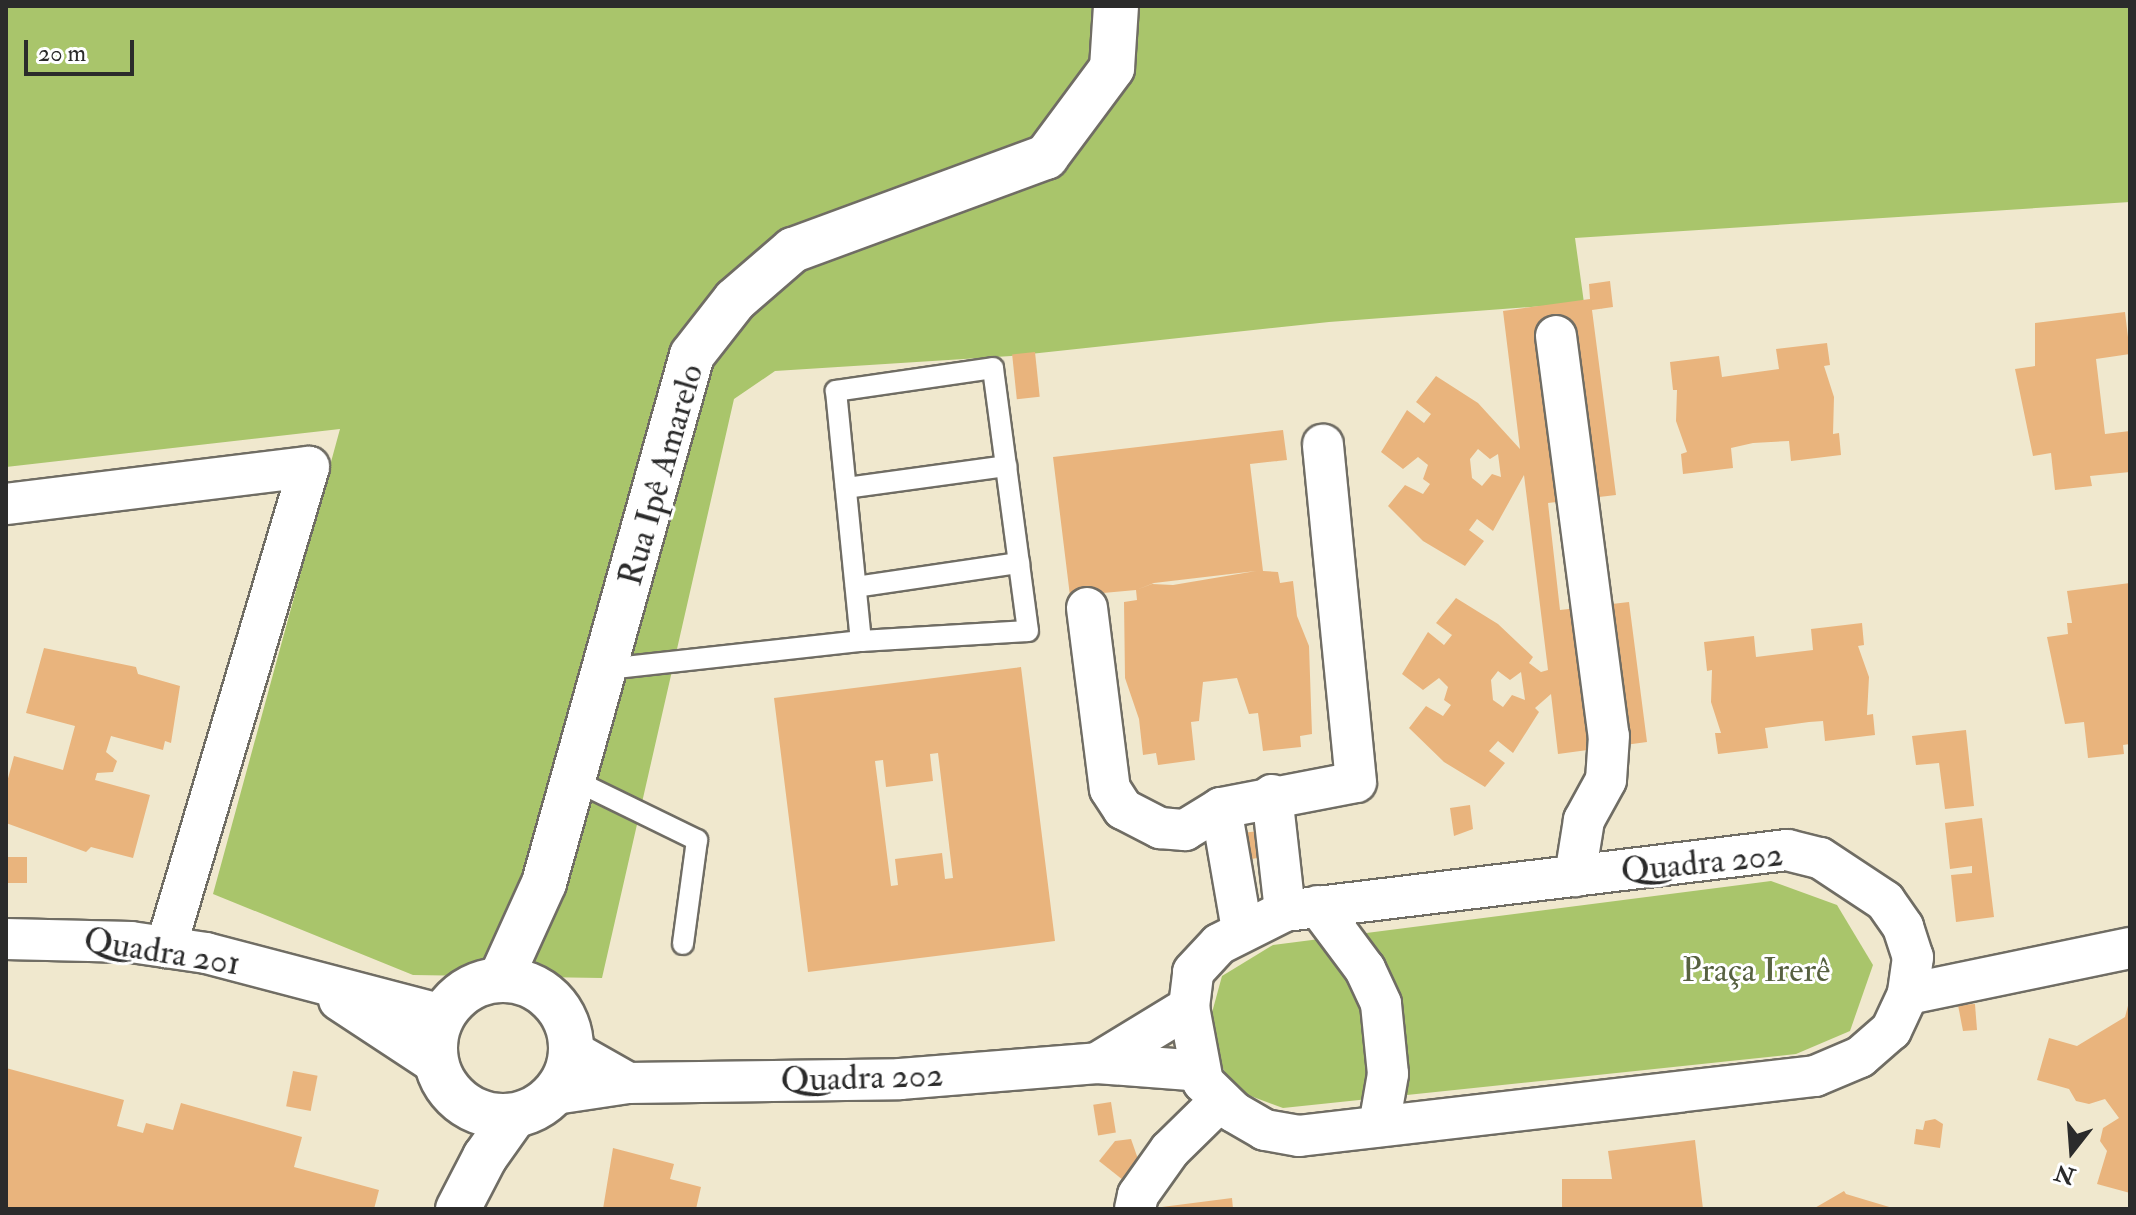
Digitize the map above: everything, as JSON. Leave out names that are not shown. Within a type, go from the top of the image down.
[{"type":"street","name":"Rua Ipê Amarelo","points":[[500,980],[544,883],[607,669],[692,355],[735,300],[793,250],[1046,157],[1112,68],[1116,6]]},
{"type":"street","points":[[1556,336],[1609,736],[1606,780],[1584,820],[1575,876]]},
{"type":"street","points":[[1087,608],[1110,789],[1123,809],[1160,828],[1185,830],[1221,808],[1272,795],[1356,782],[1323,445]]},
{"type":"street","points":[[6,504],[309,467],[166,947]]},
{"type":"street","points":[[1272,795],[1301,908],[1365,969],[1381,1004],[1388,1074],[1379,1126]]},
{"type":"street","points":[[1221,808],[1242,930]]},
{"type":"street","name":"Quadra 202","points":[[555,1094],[628,1083],[900,1079],[1097,1063],[1211,1085],[1265,1130],[1299,1136],[1815,1076],[1860,1057],[1891,1030],[1908,994],[1913,957],[1903,927],[1885,901],[1820,858],[1787,850],[1301,908],[1242,930],[1219,944],[1193,972],[1189,1007],[1211,1085]]},
{"type":"street","name":"Rua Ipê Amarelo","points":[[542,992],[544,883]]},
{"type":"street","name":"Quadra 201","points":[[6,939],[72,938],[166,947],[443,1015]]},
{"type":"street","points":[[1908,994],[2130,948]]},
{"type":"street","points":[[446,1081],[490,1115],[514,1116],[536,1108],[555,1094],[572,1051],[559,1008],[542,992],[500,980],[467,990],[443,1015],[435,1038],[446,1081],[460,1205]]},
{"type":"street","name":"Quadra 201","points":[[316,984],[446,1081]]},
{"type":"street","name":"Quadra 202","points":[[1097,1063],[1189,1007]]},
{"type":"street","points":[[572,1051],[628,1083]]},
{"type":"street","points":[[1135,1209],[1138,1195],[1211,1085]]},
{"type":"street","points":[[460,1205],[514,1116]]},
{"type":"lane","points":[[607,669],[861,641],[1028,631],[993,368],[836,391],[861,641]]},
{"type":"lane","points":[[846,488],[1006,466]]},
{"type":"lane","points":[[856,587],[1019,563]]},
{"type":"lane","points":[[574,780],[697,840],[683,944]]},
{"type":"green space","points":[[6,6],[2130,6],[2130,202],[1575,238],[1584,303],[1329,322],[1011,356],[775,371],[734,399],[602,978],[413,975],[213,894],[340,429],[6,467]]},
{"type":"green space","name":"Praça Irerê","points":[[1771,881],[1837,905],[1873,965],[1850,1031],[1796,1054],[1283,1108],[1232,1089],[1207,1031],[1222,976],[1273,945]]},
{"type":"building","points":[[1610,281],[1613,307],[1592,310],[1616,495],[1548,503],[1560,610],[1629,602],[1647,742],[1558,754],[1551,694],[1535,708],[1539,712],[1513,753],[1498,741],[1489,751],[1505,763],[1485,787],[1444,762],[1409,728],[1426,706],[1443,716],[1451,705],[1444,700],[1448,687],[1439,678],[1423,690],[1402,674],[1428,632],[1444,645],[1452,635],[1436,623],[1456,598],[1498,624],[1533,657],[1529,663],[1541,672],[1548,670],[1524,475],[1493,531],[1477,519],[1469,530],[1484,541],[1465,566],[1423,541],[1388,506],[1405,485],[1423,494],[1430,484],[1423,479],[1428,465],[1418,457],[1403,469],[1381,452],[1407,410],[1424,423],[1431,414],[1416,402],[1436,376],[1478,403],[1520,449],[1503,311],[1590,299],[1589,284]],"holes":[[[1478,449],[1490,459],[1498,454],[1501,477],[1492,474],[1482,486],[1472,478],[1470,459]],[[1498,671],[1510,680],[1521,672],[1525,700],[1512,695],[1503,707],[1493,700],[1491,680]]]},
{"type":"building","points":[[2125,312],[2130,354],[2096,359],[2105,434],[2130,431],[2130,472],[2090,476],[2092,486],[2055,490],[2051,453],[2033,456],[2015,369],[2035,366],[2035,323]]},
{"type":"building","points":[[1827,343],[1830,365],[1824,366],[1834,397],[1833,434],[1839,433],[1841,455],[1791,461],[1789,441],[1753,443],[1731,448],[1733,468],[1683,474],[1681,454],[1687,452],[1676,421],[1677,390],[1673,390],[1670,362],[1719,356],[1722,377],[1779,369],[1776,349]]},
{"type":"building","points":[[1035,352],[1040,397],[1017,399],[1012,354]]},
{"type":"building","points":[[1283,430],[1287,460],[1250,464],[1263,571],[1278,572],[1280,583],[1293,581],[1297,616],[1309,646],[1312,734],[1300,736],[1301,747],[1263,751],[1258,713],[1249,714],[1237,678],[1203,682],[1199,721],[1191,722],[1195,760],[1158,765],[1156,753],[1143,755],[1139,719],[1125,678],[1124,602],[1137,600],[1136,590],[1070,596],[1053,457]],"holes":[[[1256,571],[1173,585],[1152,584],[1136,590],[1154,583]]]},
{"type":"building","points":[[2130,583],[2130,744],[2123,745],[2124,754],[2088,758],[2084,722],[2065,724],[2047,637],[2068,634],[2067,623],[2072,623],[2067,591]]},
{"type":"building","points":[[1862,623],[1864,645],[1858,646],[1869,677],[1867,715],[1873,714],[1875,735],[1825,741],[1823,721],[1809,722],[1765,728],[1768,748],[1718,754],[1715,733],[1721,733],[1711,702],[1712,670],[1707,671],[1704,642],[1754,636],[1756,657],[1813,650],[1811,629]]},
{"type":"building","points":[[44,648],[136,667],[138,674],[180,686],[171,743],[165,741],[163,750],[111,736],[106,752],[117,761],[113,772],[97,773],[95,780],[150,795],[133,858],[91,847],[86,852],[6,823],[6,786],[14,756],[63,770],[75,726],[26,713]]},
{"type":"building","points":[[1021,667],[1055,941],[808,972],[774,698]],"holes":[[[938,753],[953,878],[945,879],[942,853],[895,859],[898,885],[891,886],[875,761],[883,760],[886,787],[933,781],[930,754]]]},
{"type":"building","points":[[1966,730],[1974,806],[1945,809],[1939,763],[1916,765],[1912,736]]},
{"type":"building","points":[[1470,805],[1473,829],[1454,836],[1450,808]]},
{"type":"building","points":[[1982,818],[1994,917],[1956,922],[1951,875],[1972,873],[1972,866],[1950,869],[1945,823]]},
{"type":"building","points":[[1268,830],[1264,857],[1245,860],[1233,834]]},
{"type":"building","points":[[6,857],[27,857],[27,883],[6,883]]},
{"type":"building","points":[[2129,1002],[2130,1193],[2097,1184],[2107,1151],[2100,1141],[2103,1128],[2119,1118],[2105,1099],[2089,1104],[2076,1101],[2069,1089],[2037,1080],[2049,1038],[2077,1046],[2125,1017]]},
{"type":"building","points":[[1975,1004],[1977,1030],[1963,1031],[1958,1005]]},
{"type":"building","points":[[6,1068],[124,1100],[117,1126],[143,1133],[146,1123],[173,1130],[181,1103],[302,1137],[294,1167],[379,1190],[374,1209],[6,1209]]},
{"type":"building","points":[[293,1071],[318,1076],[311,1111],[286,1106]]},
{"type":"building","points":[[1111,1102],[1116,1133],[1098,1135],[1093,1105]]},
{"type":"building","points":[[1935,1119],[1943,1124],[1940,1148],[1914,1144],[1916,1129],[1923,1130],[1925,1121]]},
{"type":"building","points":[[1131,1139],[1138,1159],[1123,1180],[1099,1161],[1115,1141]]},
{"type":"building","points":[[1695,1140],[1703,1209],[1562,1209],[1562,1179],[1612,1179],[1608,1151]]},
{"type":"building","points":[[613,1148],[674,1164],[670,1179],[701,1187],[696,1209],[603,1209]]},
{"type":"building","points":[[1844,1191],[1846,1194],[1896,1209],[1813,1209]]},
{"type":"building","points":[[1232,1198],[1233,1209],[1162,1207]]}]
